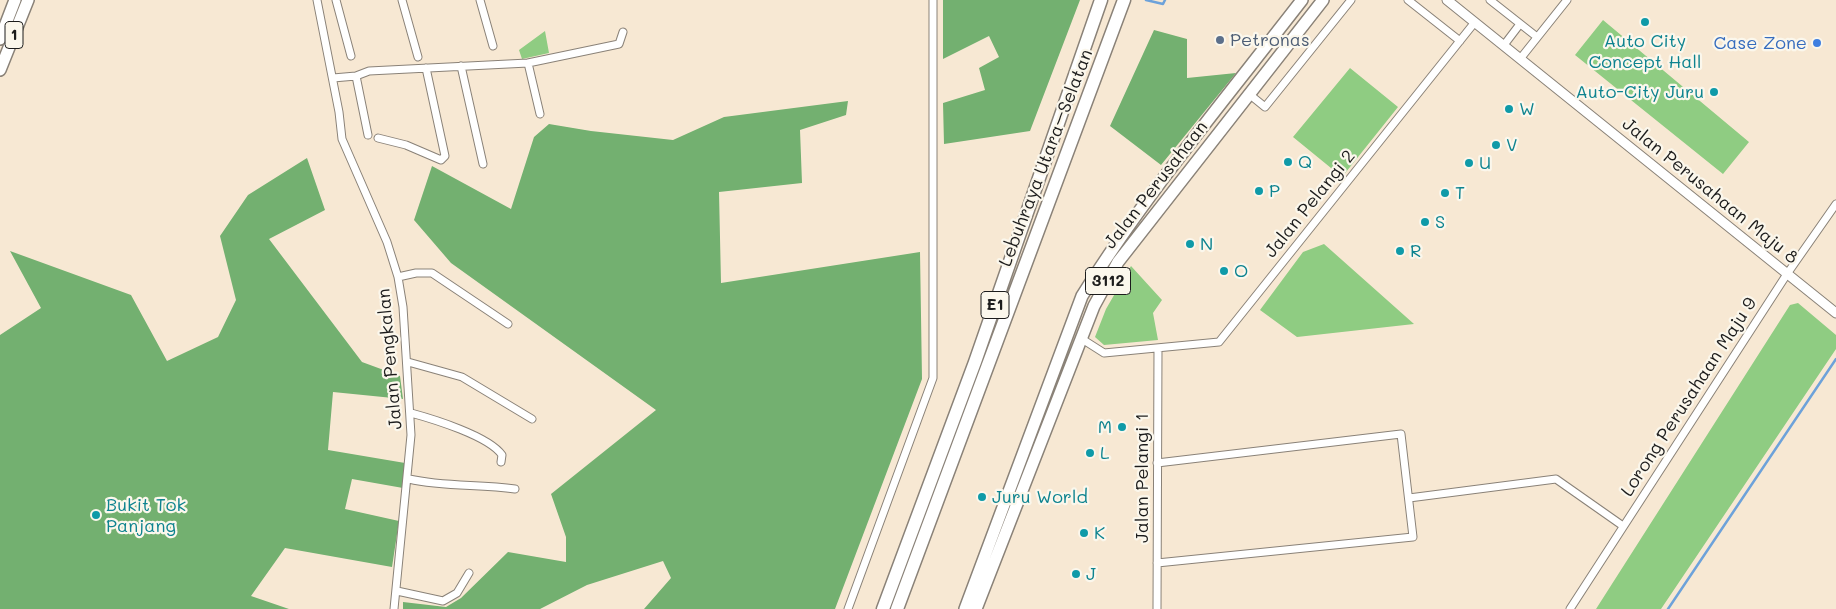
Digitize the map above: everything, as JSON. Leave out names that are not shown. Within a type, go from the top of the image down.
[{"type":"highway","name":"Lebuhraya Utara–Selatan","points":[[883,609],[975,362],[1101,0]]},
{"type":"highway","name":"Lebuhraya Utara–Selatan","points":[[897,609],[1124,2]]},
{"type":"main road","name":"1","points":[[0,39],[15,0]]},
{"type":"main road","name":"1","points":[[0,70],[28,0]]},
{"type":"main road","name":"Jalan Perusahaan","points":[[966,609],[1082,296],[1148,200],[1302,0]]},
{"type":"main road","name":"Jalan Perusahaan","points":[[976,609],[1094,306],[1118,262],[1324,0]]},
{"type":"street","points":[[5,26],[10,0]]},
{"type":"street","points":[[317,1],[326,0]]},
{"type":"street","points":[[336,0],[351,56]]},
{"type":"street","points":[[402,0],[418,57]]},
{"type":"street","points":[[480,0],[493,46]]},
{"type":"street","points":[[848,609],[933,378],[933,0]]},
{"type":"street","points":[[1249,94],[1265,107],[1351,0]]},
{"type":"street","points":[[1408,0],[1460,41]]},
{"type":"street","name":"Jalan Perusahaan Maju 8","points":[[1447,0],[1836,313]]},
{"type":"street","points":[[1490,0],[1537,38]]},
{"type":"street","points":[[1520,59],[1567,0]]},
{"type":"street","name":"Jalan Pengkalan","points":[[317,1],[333,78],[342,139],[346,153],[382,228],[398,277],[403,302],[410,412],[409,479],[394,609]]},
{"type":"street","name":"Jalan Pelangi 2","points":[[1082,339],[1104,353],[1218,342],[1475,22]]},
{"type":"street","points":[[1504,45],[1520,24]]},
{"type":"street","points":[[333,78],[356,76],[369,71],[528,63],[619,44],[622,32]]},
{"type":"street","points":[[528,63],[540,114]]},
{"type":"street","points":[[462,66],[483,164]]},
{"type":"street","points":[[378,138],[406,145],[441,160],[445,156],[426,68]]},
{"type":"street","points":[[356,76],[368,135]]},
{"type":"street","name":"Lorong Perusahaan Maju 9","points":[[1570,609],[1787,274],[1836,204]]},
{"type":"street","points":[[398,277],[416,273],[432,274],[508,324]]},
{"type":"street","name":"Jalan Pelangi 1","points":[[1157,609],[1158,348]]},
{"type":"street","points":[[408,362],[462,377],[532,419]]},
{"type":"street","points":[[410,412],[442,422],[496,446],[502,454],[501,462]]},
{"type":"street","points":[[1157,563],[1414,537],[1402,434],[1158,463]]},
{"type":"street","points":[[409,479],[430,484],[484,484],[515,489]]},
{"type":"street","points":[[1409,498],[1556,479],[1623,526]]},
{"type":"street","points":[[396,591],[442,601],[457,593],[469,573]]},
{"type":"green space","points":[[943,0],[1080,0],[1030,131],[944,144],[943,103],[985,90],[979,68],[999,57],[989,36],[943,59]]},
{"type":"green space","points":[[1603,20],[1749,142],[1723,174],[1575,55]]},
{"type":"green space","points":[[1154,30],[1187,39],[1187,78],[1236,73],[1161,165],[1110,126]]},
{"type":"green space","points":[[545,31],[549,53],[522,59],[519,50]]},
{"type":"green space","points":[[1350,68],[1398,107],[1342,177],[1293,137]]},
{"type":"green space","points":[[848,101],[846,115],[800,130],[802,183],[719,192],[721,283],[920,252],[922,379],[835,609],[644,609],[671,578],[663,561],[587,585],[540,609],[403,609],[403,602],[446,607],[461,598],[508,552],[566,562],[566,537],[551,494],[656,410],[451,263],[414,220],[432,166],[511,209],[534,137],[549,124],[591,131],[673,140],[724,117]]},
{"type":"green space","points":[[307,158],[325,210],[269,239],[362,362],[400,376],[403,399],[333,392],[328,450],[405,463],[403,488],[352,479],[345,509],[399,521],[392,567],[285,548],[251,596],[289,609],[0,609],[0,335],[41,308],[10,251],[131,295],[167,361],[218,337],[236,300],[220,236],[248,195]]},
{"type":"green space","points":[[1324,244],[1414,324],[1297,337],[1260,310],[1303,252]]},
{"type":"green space","points":[[1131,266],[1162,300],[1153,313],[1158,340],[1104,345],[1095,337],[1106,309]]},
{"type":"green space","points":[[1798,303],[1836,335],[1836,349],[1661,609],[1596,609],[1790,305]]},
{"type":"waterway","points":[[1146,0],[1163,4],[1165,0]]},
{"type":"waterway","points":[[1668,609],[1836,359]]},
{"type":"place","name":"Auto City Concept Hall","points":[[1645,22]]},
{"type":"place","name":"Petronas","points":[[1220,40]]},
{"type":"place","name":"Case Zone","points":[[1817,43]]},
{"type":"place","name":"Auto-City Juru","points":[[1714,92]]},
{"type":"place","name":"W","points":[[1509,109]]},
{"type":"place","name":"V","points":[[1496,145]]},
{"type":"place","name":"Q","points":[[1288,162]]},
{"type":"place","name":"U","points":[[1469,163]]},
{"type":"place","name":"P","points":[[1259,191]]},
{"type":"place","name":"T","points":[[1445,193]]},
{"type":"place","name":"S","points":[[1425,222]]},
{"type":"place","name":"N","points":[[1190,244]]},
{"type":"place","name":"R","points":[[1400,251]]},
{"type":"place","name":"O","points":[[1224,271]]},
{"type":"place","name":"M","points":[[1122,427]]},
{"type":"place","name":"L","points":[[1090,453]]},
{"type":"place","name":"Juru World","points":[[982,497]]},
{"type":"place","name":"Bukit Tok Panjang","points":[[96,515]]},
{"type":"place","name":"K","points":[[1084,533]]},
{"type":"place","name":"J","points":[[1076,574]]}]
